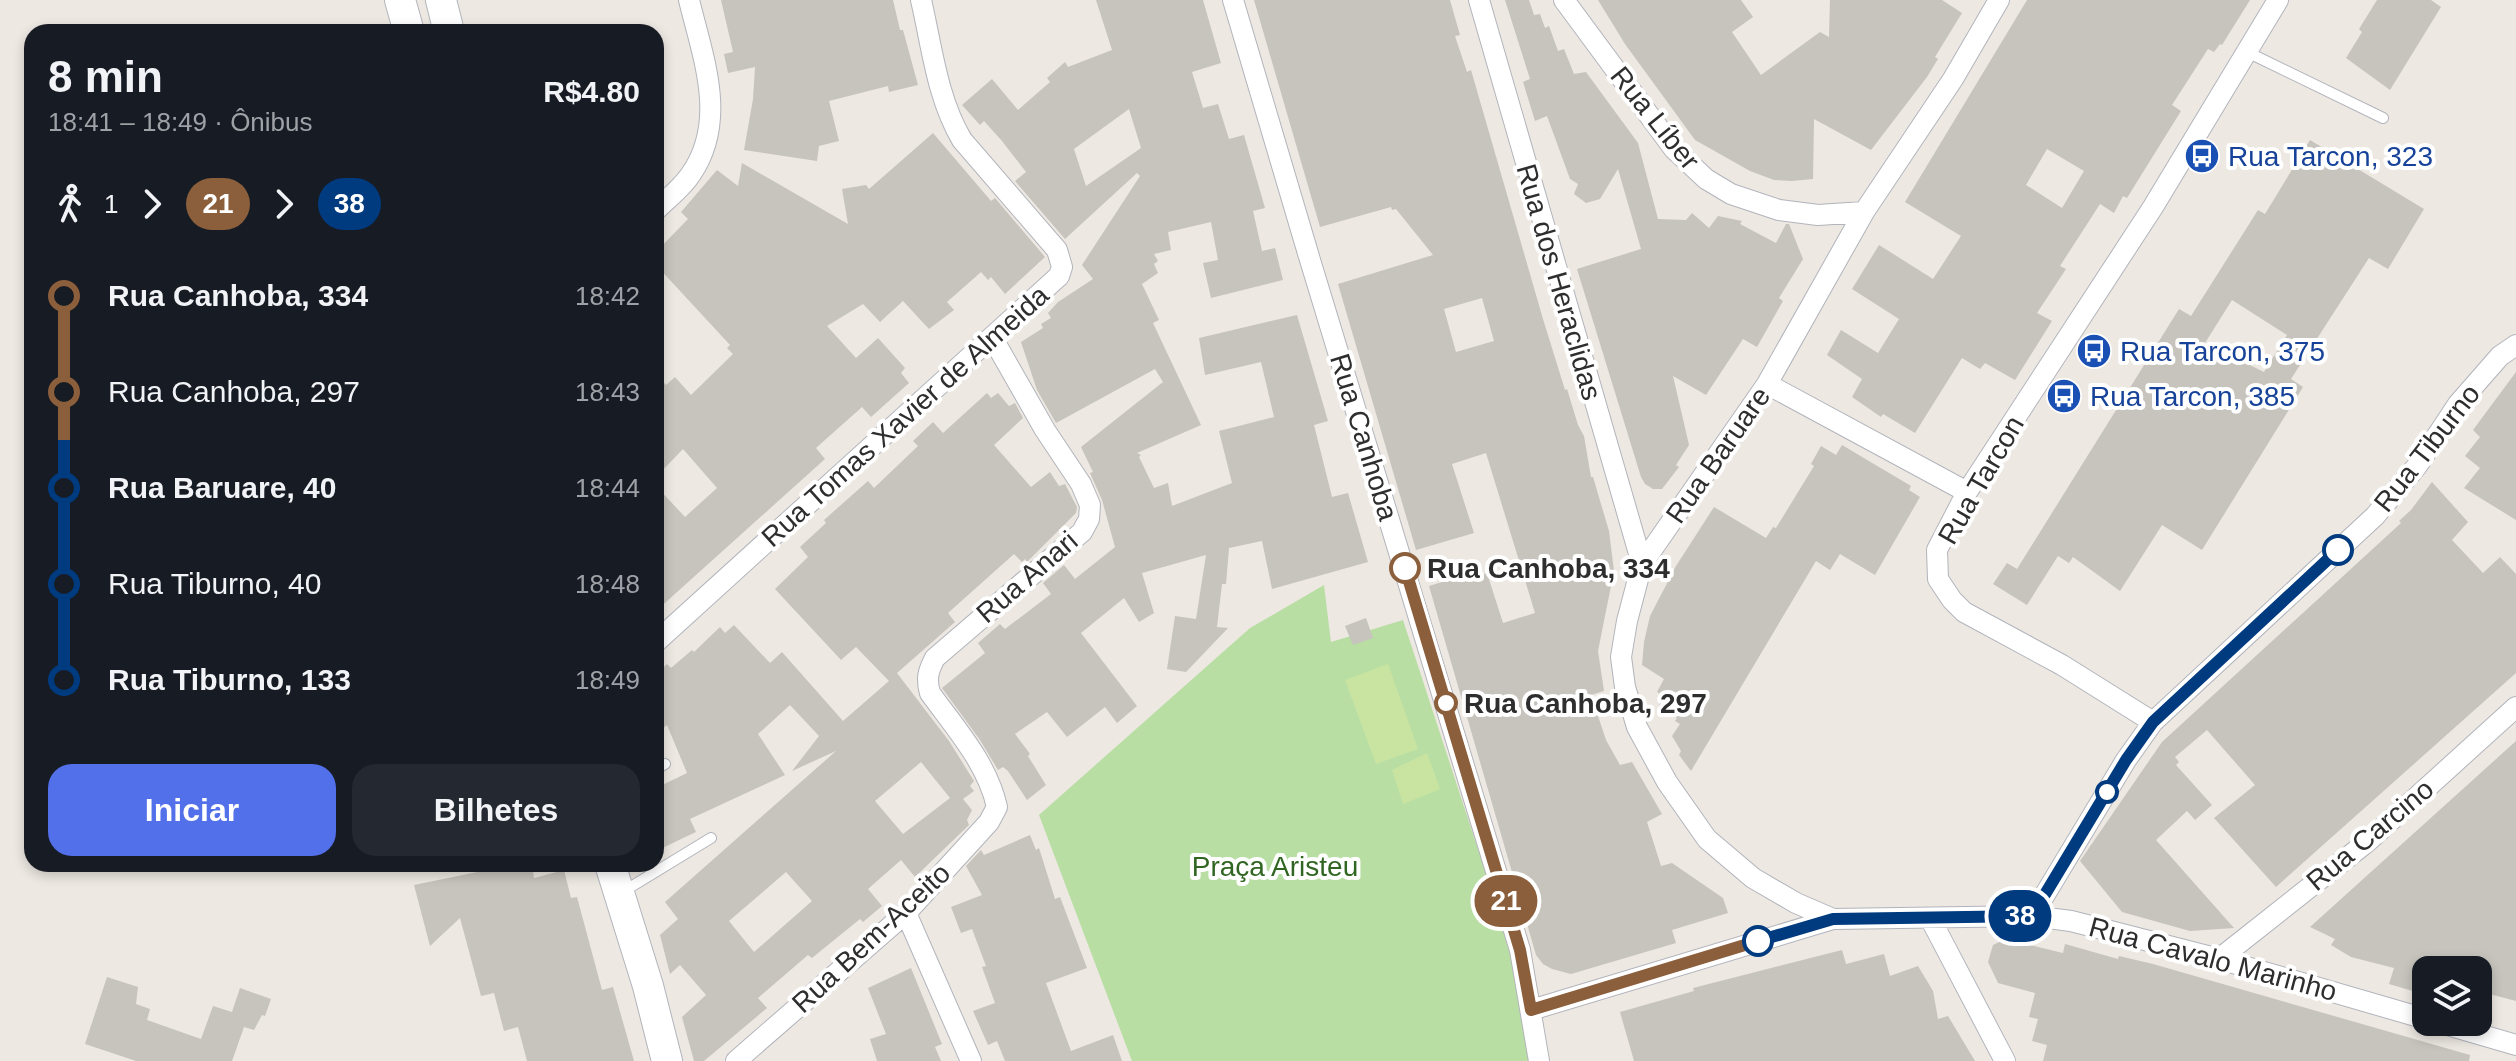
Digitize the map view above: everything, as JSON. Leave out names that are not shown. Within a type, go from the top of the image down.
[{"type":"main road","points":[[400,0],[407,24]]},
{"type":"main road","points":[[441,0],[447,24]]},
{"type":"main road","points":[[612,872],[648,986],[667,1061]]},
{"type":"street","points":[[664,202],[690,177],[708,145],[711,119],[708,76],[689,0]]},
{"type":"street","name":"Rua Tomas Xavier de Almeida","points":[[664,635],[1059,276],[1062,267],[1057,250],[962,140],[951,121],[941,92],[921,0]]},
{"type":"street","name":"Rua Canhoba","points":[[1233,0],[1520,950],[1539,1061]]},
{"type":"street","name":"Rua dos Heraclidas","points":[[1479,0],[1642,564]]},
{"type":"street","name":"Rua Líber","points":[[1564,0],[1674,149],[1706,179],[1731,194],[1779,210],[1818,215],[1864,212]]},
{"type":"street","name":"Rua Baruare","points":[[1833,919],[1796,903],[1753,878],[1707,839],[1667,782],[1637,727],[1625,687],[1621,657],[1642,564],[1767,384],[1864,212],[1953,79],[1999,0]]},
{"type":"street","name":"Rua Tarcon","points":[[2153,722],[2085,678],[1964,612],[1938,579],[1937,550],[1967,492],[2153,207],[2278,0]]},
{"type":"street","name":"Rua Anari","points":[[992,337],[1045,430],[1081,484],[1090,505],[1089,519],[1082,532],[935,658],[929,670],[926,681],[930,693],[980,763],[992,785],[997,807]]},
{"type":"street","name":"Rua Tiburno","points":[[2032,916],[2126,760],[2153,722],[2375,516],[2417,466],[2458,404],[2500,356],[2516,345]]},
{"type":"street","points":[[1767,384],[1967,492]]},
{"type":"street","name":"Rua Carcino","points":[[2219,959],[2367,842],[2516,707]]},
{"type":"street","name":"Rua Bem-Aceito","points":[[736,1061],[906,913],[989,822],[997,807]]},
{"type":"street","points":[[906,913],[971,1061]]},
{"type":"street","name":"Rua Cavalo Marinho","points":[[1531,1010],[1833,919],[2032,916],[2071,921],[2219,959],[2412,1015]]},
{"type":"street","points":[[1930,918],[2005,1061]]},
{"type":"street","points":[[2485,1036],[2516,1045]]},
{"type":"lane","points":[[2247,52],[2383,118]]},
{"type":"lane","points":[[664,867],[711,838]]},
{"type":"lane","points":[[619,894],[655,872]]},
{"type":"green space","name":"Praça Aristeu","points":[[1324,585],[1331,642],[1403,620],[1491,889],[1526,1010],[1532,1061],[1132,1061],[1039,815],[1250,628]]},
{"type":"green space","points":[[1388,664],[1418,749],[1376,764],[1345,680]]},
{"type":"green space","points":[[1427,753],[1440,789],[1403,804],[1392,770]]},
{"type":"building","points":[[721,0],[893,0],[918,85],[889,92],[888,86],[829,101],[839,141],[819,146],[817,161],[744,150],[755,67],[728,73],[724,54],[733,52]]},
{"type":"building","points":[[1096,0],[1203,0],[1221,63],[1192,72],[1203,108],[1218,104],[1229,139],[1244,135],[1265,208],[1253,211],[1262,251],[1275,248],[1283,280],[1211,298],[1203,263],[1218,260],[1211,222],[1168,232],[1171,250],[1154,254],[1158,261],[1154,264],[1158,273],[1142,284],[1159,320],[1153,323],[1201,425],[1137,453],[1141,455],[1139,457],[1154,488],[1168,483],[1172,506],[1232,483],[1219,431],[1274,417],[1261,362],[1205,375],[1199,338],[1297,315],[1328,421],[1314,425],[1332,497],[1348,493],[1368,562],[1272,589],[1262,541],[1229,548],[1226,584],[1222,584],[1217,627],[1228,628],[1186,672],[1167,669],[1175,616],[1196,619],[1206,555],[1142,573],[1154,613],[1139,622],[1124,598],[1081,633],[1137,706],[1117,723],[1105,707],[1067,737],[1047,712],[1015,734],[1030,754],[1028,756],[1046,785],[1027,800],[1008,771],[1003,767],[998,770],[942,688],[985,653],[978,643],[1000,624],[1005,629],[1051,594],[1043,583],[1064,565],[1075,579],[1115,547],[1102,500],[1090,473],[1093,472],[1081,447],[1163,382],[1155,369],[1056,423],[1037,390],[1021,342],[1043,328],[1041,324],[1051,318],[1048,313],[1058,302],[1093,279],[1082,265],[1140,176],[1137,173],[1065,239],[1015,181],[1026,172],[984,121],[980,125],[962,105],[992,79],[1018,110],[1050,82],[1047,78],[1065,62],[1068,67],[1112,50]],"holes":[[[1129,109],[1141,148],[1086,186],[1074,149]]]},
{"type":"building","points":[[1254,0],[1450,0],[1460,35],[1455,36],[1467,72],[1471,70],[1543,319],[1565,390],[1584,436],[1591,477],[1609,531],[1614,571],[1598,651],[1604,691],[1591,695],[1606,740],[1620,765],[1632,762],[1662,814],[1647,822],[1661,866],[1672,863],[1723,898],[1728,913],[1672,930],[1676,943],[1571,974],[1552,969],[1536,955],[1429,586],[1462,576],[1463,579],[1487,573],[1503,623],[1535,613],[1486,453],[1452,464],[1474,533],[1416,550],[1338,284],[1433,255],[1396,209],[1392,210],[1391,207],[1320,227]],"holes":[[[1482,298],[1494,341],[1456,352],[1444,309]]]},
{"type":"building","points":[[1505,0],[1529,0],[1534,15],[1540,14],[1545,28],[1549,26],[1558,51],[1564,49],[1574,74],[1586,72],[1638,143],[1658,219],[1686,220],[1692,213],[1709,228],[1718,216],[1742,221],[1740,224],[1776,243],[1786,224],[1789,224],[1803,259],[1779,298],[1783,301],[1757,347],[1743,339],[1706,395],[1673,376],[1689,445],[1676,465],[1679,467],[1662,489],[1653,489],[1641,477],[1577,269],[1641,249],[1618,169],[1600,199],[1586,203],[1574,194],[1578,184],[1570,179],[1547,116],[1535,121],[1523,82],[1530,79]]},
{"type":"building","points":[[1598,0],[1741,0],[1753,17],[1732,32],[1761,75],[1820,32],[1829,37],[1830,0],[1942,0],[1962,13],[1935,57],[1938,59],[1927,77],[1871,150],[1814,119],[1813,179],[1792,181],[1774,180],[1750,171],[1695,140],[1625,44]]},
{"type":"building","points":[[2027,0],[2250,0],[2222,45],[2214,52],[2208,49],[2172,105],[2181,111],[2127,198],[2123,196],[2114,213],[2100,204],[2060,266],[2066,269],[2037,313],[2052,321],[2015,380],[1985,363],[1980,369],[1962,358],[1915,433],[1883,414],[1881,417],[1852,397],[1862,379],[1827,355],[1841,330],[1878,353],[1899,319],[1852,289],[1879,245],[1933,279],[1961,236],[1905,202]],"holes":[[[2047,149],[2084,171],[2062,208],[2026,185]]]},
{"type":"building","points":[[2377,0],[2431,0],[2441,7],[2390,90],[2346,58]]},
{"type":"building","points":[[933,133],[991,201],[995,198],[1045,257],[1005,294],[991,277],[988,280],[981,272],[947,302],[954,310],[929,329],[903,301],[880,322],[863,304],[827,326],[856,358],[878,338],[905,368],[901,373],[909,383],[871,417],[862,407],[816,448],[825,459],[664,604],[664,495],[685,517],[717,488],[683,449],[664,469],[664,383],[666,385],[675,377],[691,395],[733,354],[727,348],[730,345],[664,274],[664,244],[688,219],[681,212],[717,170],[738,186],[742,163],[848,224],[842,189],[866,185],[869,189]]},
{"type":"building","points":[[2310,140],[2424,209],[2388,269],[2369,258],[2291,379],[2303,387],[2202,550],[2162,525],[2120,591],[2073,557],[2069,563],[2058,556],[2027,605],[1993,584],[2007,563],[2017,569],[2179,309],[2191,316],[2258,210],[2265,214]],"holes":[[[2232,300],[2287,335],[2264,372],[2205,343]]]},
{"type":"building","points":[[2516,372],[2516,520],[2464,488],[2480,468],[2465,456],[2480,437],[2473,430]]},
{"type":"building","points":[[987,393],[991,398],[998,393],[1009,406],[1015,403],[1023,418],[994,445],[1031,487],[1050,472],[1059,486],[1065,484],[1077,507],[1076,513],[1027,562],[1025,559],[1022,562],[1014,554],[948,613],[955,622],[897,673],[949,741],[974,781],[970,786],[974,791],[963,799],[972,810],[967,820],[969,825],[915,877],[901,860],[868,889],[882,906],[863,922],[860,919],[812,958],[808,955],[758,998],[767,1008],[704,1061],[694,1061],[682,1017],[706,995],[680,965],[670,974],[660,935],[678,919],[665,902],[836,751],[792,771],[819,736],[790,705],[758,734],[785,775],[690,819],[696,832],[664,847],[664,784],[687,773],[667,725],[664,727],[664,667],[667,664],[671,668],[692,650],[694,652],[720,627],[725,633],[734,625],[770,663],[782,652],[843,721],[889,681],[856,647],[841,660],[775,589],[808,557],[800,547],[826,523],[824,520],[868,481],[874,488],[918,446],[913,441],[933,422],[943,433]],"holes":[[[921,762],[950,798],[903,834],[875,801]],[[786,872],[812,901],[754,952],[729,921]]]},
{"type":"building","points":[[1842,445],[1911,486],[1909,490],[1920,497],[1875,575],[1840,554],[1830,570],[1816,561],[1691,771],[1679,755],[1681,751],[1672,736],[1680,724],[1675,721],[1677,718],[1658,707],[1664,696],[1657,692],[1664,679],[1642,665],[1650,616],[1676,566],[1714,507],[1766,538],[1773,527],[1776,528],[1814,466],[1811,464],[1821,446],[1836,455]]},
{"type":"building","points":[[2432,482],[2468,522],[2452,540],[2483,573],[2500,557],[2516,574],[2516,673],[2276,887],[2214,818],[2255,785],[2207,730],[2175,757],[2179,762],[2176,765],[2212,805],[2195,820],[2187,811],[2156,840],[2234,928],[2190,931],[2122,912],[2080,861],[2162,742],[2401,523],[2399,521]]},
{"type":"building","points":[[1366,618],[1373,638],[1353,645],[1345,626]]},
{"type":"building","points":[[2516,741],[2516,1001],[2492,995],[2492,956],[2412,956],[2412,991],[2389,984],[2394,968],[2351,957],[2331,945],[2335,939],[2310,927]]},
{"type":"building","points":[[1030,835],[1036,850],[1039,848],[1055,899],[1060,897],[1087,968],[1046,983],[1071,1051],[1113,1035],[1122,1061],[1005,1061],[997,1041],[988,1045],[973,1011],[995,1003],[972,929],[961,933],[951,907],[982,895],[966,866],[981,850],[984,855]]},
{"type":"building","points":[[477,872],[533,872],[534,878],[564,872],[571,898],[577,897],[602,990],[613,987],[634,1061],[527,1061],[518,1027],[504,1031],[494,993],[481,996],[460,918],[430,946],[414,885]]},
{"type":"building","points":[[2005,939],[2063,953],[2065,944],[2118,959],[2119,956],[2153,964],[2470,1055],[2469,1061],[2043,1061],[2047,1045],[2032,1041],[2038,1019],[2029,1017],[2035,993],[1998,983],[1988,962],[1993,945]]},
{"type":"building","points":[[1842,950],[1846,964],[1884,954],[1890,976],[1918,966],[1933,991],[1938,1019],[1948,1016],[1975,1061],[1634,1061],[1620,1012],[1694,991],[1693,988]]},
{"type":"building","points":[[911,968],[942,1044],[935,1047],[941,1061],[877,1061],[870,1039],[886,1034],[868,988]]},
{"type":"building","points":[[107,977],[138,987],[136,1004],[150,1009],[147,1020],[201,1039],[213,1006],[232,1012],[240,988],[271,999],[265,1016],[262,1015],[254,1030],[244,1027],[232,1061],[136,1061],[85,1044]]},
{"type":"bus line","name":"38","points":[[1758,941],[1833,919],[2032,916],[2126,760],[2153,722],[2338,550]]},
{"type":"bus line","name":"21","points":[[1405,568],[1520,950],[1531,1010],[1758,941]]},
{"type":"place","name":"Rua Tarcon, 323","points":[[2202,156]]},
{"type":"place","name":"Rua Tarcon, 375","points":[[2094,351]]},
{"type":"place","name":"Rua Tarcon, 385","points":[[2064,396]]},
{"type":"place","name":"Rua Canhoba, 334","points":[[1405,568]]},
{"type":"place","name":"Rua Canhoba, 297","points":[[1446,703]]}]
